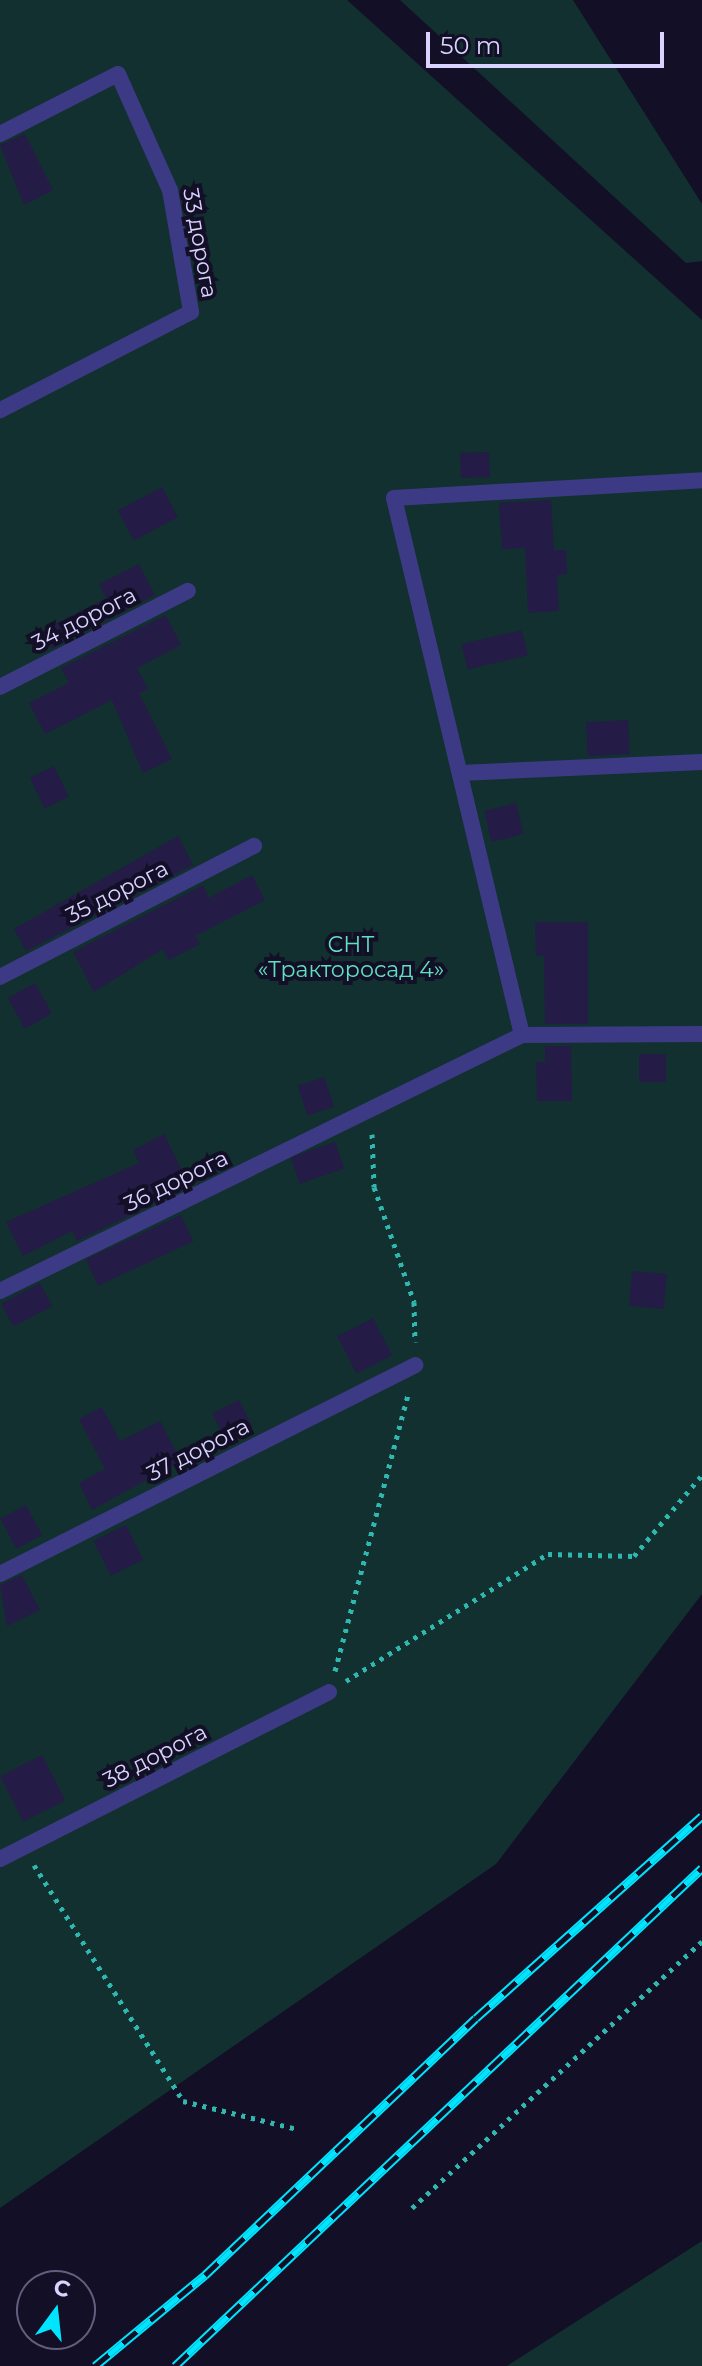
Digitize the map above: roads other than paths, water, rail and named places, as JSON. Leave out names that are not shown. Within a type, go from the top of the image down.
[{"type":"lane","name":"33 дорога","points":[[0,134],[118,74],[170,190],[191,312],[0,410]]},
{"type":"lane","points":[[702,480],[394,498],[522,1035],[702,1034]]},
{"type":"lane","name":"34 дорога","points":[[0,687],[188,591]]},
{"type":"lane","points":[[460,773],[702,762]]},
{"type":"lane","name":"35 дорога","points":[[0,977],[254,846]]},
{"type":"lane","name":"36 дорога","points":[[0,1291],[522,1035]]},
{"type":"lane","name":"37 дорога","points":[[0,1574],[415,1365]]},
{"type":"lane","name":"38 дорога","points":[[0,1859],[329,1692]]},
{"type":"railway","points":[[95,2366],[205,2275],[476,2018],[702,1816]]},
{"type":"railway","points":[[175,2366],[702,1868]]},
{"type":"park label","name":"СНТ «Тракторосад 4»","points":[[351,956]]}]
